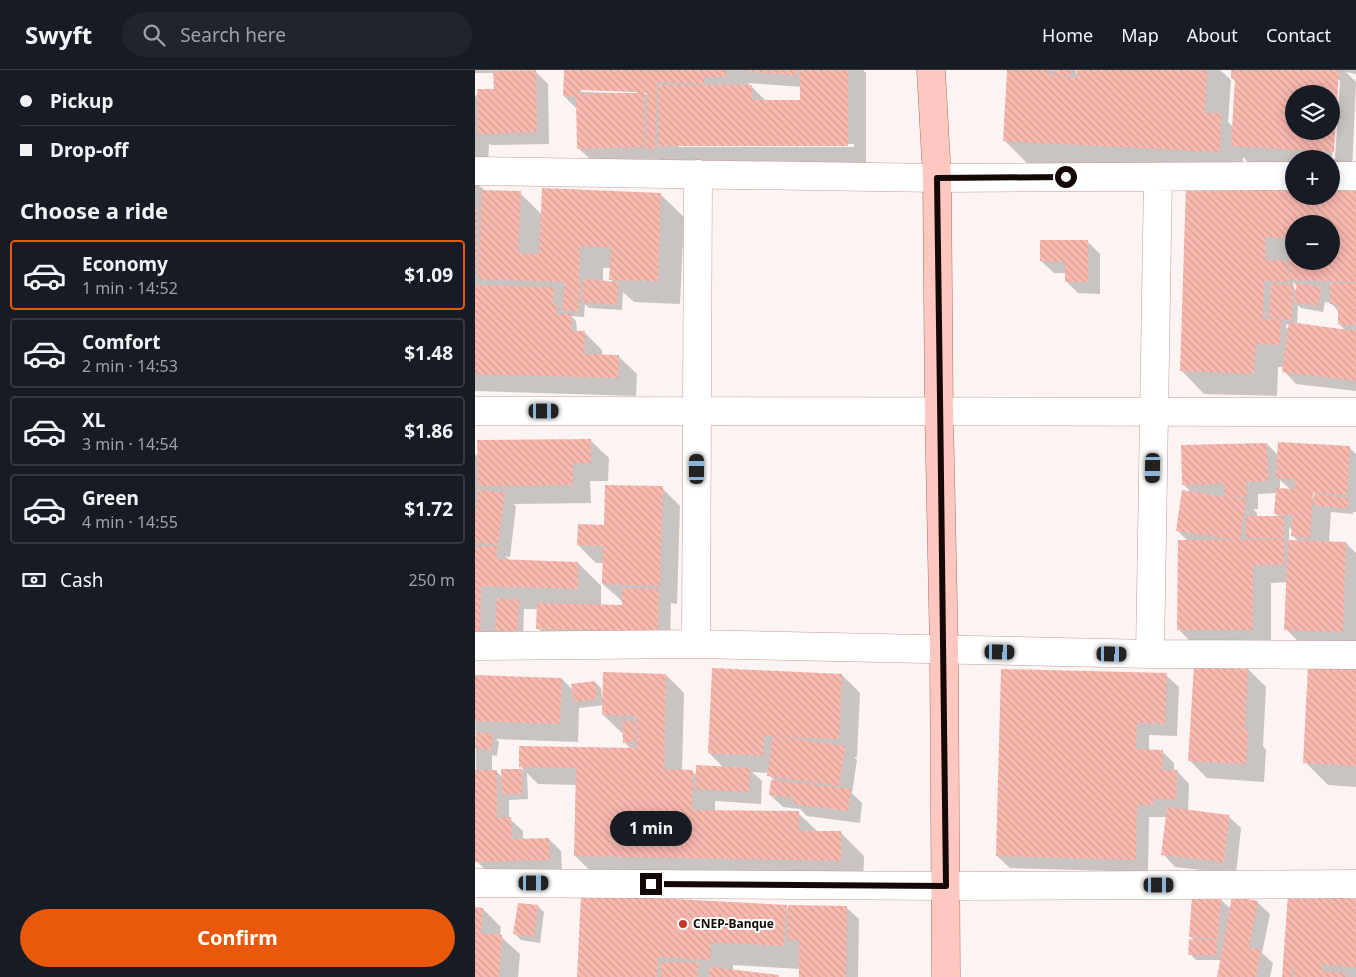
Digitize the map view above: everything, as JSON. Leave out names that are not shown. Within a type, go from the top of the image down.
[{"type":"main road","points":[[931,70],[937,178],[944,650],[946,977]]},
{"type":"street","points":[[475,172],[937,178],[1285,176]]},
{"type":"street","points":[[696,644],[698,174]]},
{"type":"street","points":[[1340,176],[1356,176]]},
{"type":"street","points":[[1150,654],[1158,177]]},
{"type":"street","points":[[475,411],[1356,412]]},
{"type":"street","points":[[475,646],[696,644],[1150,654],[1356,655]]},
{"type":"street","points":[[475,883],[946,886],[1356,884]]},
{"type":"building","points":[[536,70],[537,132],[478,134],[477,89],[494,89],[493,71]]},
{"type":"building","points":[[564,70],[726,70],[726,77],[704,77],[704,84],[657,82],[655,149],[646,149],[647,93],[644,93],[645,147],[577,149],[576,97],[563,96]],"holes":[[[579,90],[637,93],[579,94]]]},
{"type":"building","points":[[743,70],[798,70],[797,76]]},
{"type":"building","points":[[800,70],[848,70],[848,146],[658,146],[658,85],[752,85],[752,100],[800,100]]},
{"type":"building","points":[[1007,70],[1049,70],[1049,76],[1054,76],[1054,70],[1071,70],[1071,76],[1058,76],[1077,78],[1077,70],[1207,70],[1205,113],[1221,113],[1220,152],[1003,141]]},
{"type":"building","points":[[1231,70],[1339,70],[1338,85],[1285,85],[1285,140],[1335,140],[1334,150],[1231,146],[1235,79],[1231,78]]},
{"type":"building","points":[[1186,185],[1285,189],[1285,205],[1340,205],[1340,190],[1356,191],[1356,282],[1289,280],[1289,270],[1340,270],[1340,215],[1285,215],[1285,238],[1266,237],[1265,260],[1285,261],[1285,270],[1288,270],[1288,282],[1264,281],[1263,319],[1281,320],[1280,345],[1256,344],[1254,374],[1180,371]]},
{"type":"building","points":[[542,188],[661,193],[658,281],[609,280],[611,247],[580,246],[579,283],[581,283],[578,312],[562,310],[565,282],[478,279],[482,190],[521,191],[518,253],[539,254]]},
{"type":"building","points":[[475,207],[477,207],[477,274],[475,274]]},
{"type":"building","points":[[1040,240],[1088,240],[1088,282],[1065,282],[1065,262],[1040,261]]},
{"type":"building","points":[[583,279],[618,282],[617,305],[582,302]]},
{"type":"building","points":[[1297,283],[1321,287],[1318,306],[1294,302]]},
{"type":"building","points":[[1330,283],[1356,283],[1356,325],[1338,325],[1338,305],[1330,304]]},
{"type":"building","points":[[1271,284],[1294,285],[1291,320],[1269,318]]},
{"type":"building","points":[[475,285],[554,287],[553,305],[558,305],[557,315],[571,313],[572,331],[585,331],[584,354],[619,355],[618,378],[475,374]]},
{"type":"building","points":[[1289,322],[1356,331],[1356,381],[1282,372]]},
{"type":"building","points":[[591,439],[591,463],[573,463],[573,485],[478,486],[477,440]]},
{"type":"building","points":[[1278,442],[1350,446],[1347,495],[1313,493],[1310,538],[1291,536],[1293,515],[1274,514],[1276,488],[1295,489],[1295,479],[1276,478]]},
{"type":"building","points":[[1267,443],[1268,481],[1246,482],[1247,497],[1229,497],[1246,500],[1240,540],[1284,539],[1284,565],[1253,565],[1253,630],[1177,630],[1178,540],[1237,540],[1176,531],[1182,490],[1225,497],[1225,484],[1182,485],[1181,445]]},
{"type":"building","points":[[605,485],[663,486],[660,586],[602,584],[603,546],[577,545],[578,524],[604,525]]},
{"type":"building","points":[[478,490],[505,493],[498,545],[475,542]]},
{"type":"building","points":[[1314,494],[1349,498],[1347,509],[1313,505]]},
{"type":"building","points":[[1246,516],[1284,516],[1284,538],[1246,538]]},
{"type":"building","points":[[1288,540],[1346,542],[1343,632],[1284,630]]},
{"type":"building","points":[[475,546],[497,546],[497,559],[578,562],[578,589],[481,586],[480,633],[475,633]]},
{"type":"building","points":[[622,588],[659,589],[658,631],[536,629],[537,603],[622,605]]},
{"type":"building","points":[[497,598],[519,600],[517,632],[495,630]]},
{"type":"building","points":[[1194,665],[1248,668],[1245,730],[1248,730],[1246,764],[1188,761]]},
{"type":"building","points":[[1308,666],[1356,669],[1356,766],[1303,763]]},
{"type":"building","points":[[712,668],[842,674],[839,739],[780,737],[845,746],[839,786],[767,776],[773,736],[764,736],[763,756],[708,753]]},
{"type":"building","points":[[1001,669],[1167,673],[1165,724],[1137,723],[1136,749],[1163,750],[1162,770],[1177,770],[1176,799],[1154,799],[1153,805],[1137,805],[1136,860],[996,856]]},
{"type":"building","points":[[603,672],[666,674],[664,769],[693,770],[692,810],[799,811],[799,831],[841,831],[841,861],[574,856],[576,768],[519,767],[519,746],[637,748],[637,716],[602,715]]},
{"type":"building","points":[[475,675],[562,678],[560,724],[475,721]]},
{"type":"building","points":[[595,681],[597,699],[574,702],[571,684]]},
{"type":"building","points":[[622,721],[635,721],[636,742],[623,743]]},
{"type":"building","points":[[476,732],[493,734],[491,750],[475,748]]},
{"type":"building","points":[[696,765],[750,768],[749,792],[695,789]]},
{"type":"building","points":[[501,769],[522,769],[522,794],[502,794]]},
{"type":"building","points":[[475,770],[497,770],[497,818],[511,817],[512,839],[549,838],[550,860],[475,862]]},
{"type":"building","points":[[771,780],[851,789],[848,811],[794,804],[794,798],[769,795]]},
{"type":"building","points":[[1167,807],[1229,815],[1224,862],[1161,855]]},
{"type":"building","name":"CNEP-Banque","points":[[581,894],[787,905],[784,946],[711,942],[710,960],[658,957],[657,977],[577,977]]},
{"type":"building","points":[[1288,894],[1356,899],[1356,967],[1323,964],[1322,971],[1346,973],[1345,977],[1294,977],[1295,968],[1292,968],[1292,977],[1282,977]]},
{"type":"building","points":[[1192,896],[1221,897],[1218,939],[1189,937]]},
{"type":"building","points":[[1232,896],[1258,901],[1249,947],[1261,950],[1256,977],[1217,977]]},
{"type":"building","points":[[518,903],[538,905],[534,937],[513,934]]},
{"type":"building","points":[[788,905],[847,906],[846,977],[799,977],[799,940],[788,940]]},
{"type":"building","points":[[475,907],[483,908],[481,933],[502,935],[499,977],[475,977]]},
{"type":"building","points":[[1189,939],[1217,940],[1217,955],[1188,955]]},
{"type":"building","points":[[661,962],[698,962],[697,977],[661,977]]},
{"type":"building","points":[[710,967],[779,975],[779,977],[709,977]]},
{"type":"place","name":"CNEP-Banque","points":[[683,924]]},
{"type":"route","points":[[651,884],[946,886],[937,178],[1066,177]]}]
